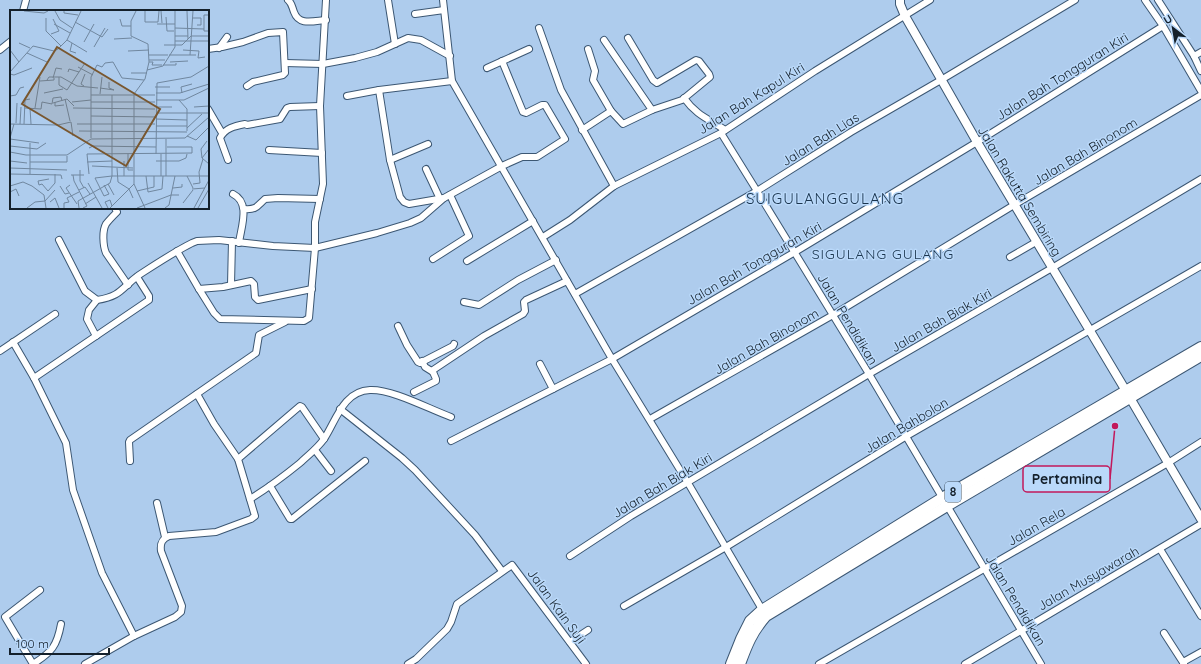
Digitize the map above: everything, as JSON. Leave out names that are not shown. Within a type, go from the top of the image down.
[{"type":"highway","name":"8","points":[[1128,395],[1201,347]]},
{"type":"highway","name":"8","points":[[732,664],[741,639],[750,621],[944,502],[1128,395],[1201,356]]},
{"type":"highway","name":"8","points":[[740,664],[748,642],[764,613]]},
{"type":"main road","name":"Jalan Rakutta Sembiring","points":[[900,0],[905,16],[976,142],[1201,519]]},
{"type":"street","points":[[23,10],[26,0]]},
{"type":"street","points":[[178,251],[199,289],[214,313],[220,319],[304,321],[309,318],[315,248],[315,222],[323,184],[320,106],[326,0]]},
{"type":"street","points":[[388,0],[395,44]]},
{"type":"street","points":[[444,0],[452,81],[612,359],[688,483],[764,613]]},
{"type":"street","name":"Jalan Bah Kapul Kiri","points":[[543,237],[570,220],[614,186],[723,132],[815,71],[930,0]]},
{"type":"street","name":"Jalan Bah Lias","points":[[575,294],[757,191],[851,132],[1075,0]]},
{"type":"street","points":[[1145,0],[1163,26],[1201,91]]},
{"type":"street","points":[[290,1],[299,20],[326,20]]},
{"type":"street","points":[[1160,1],[1194,56],[1201,71]]},
{"type":"street","points":[[415,14],[444,10]]},
{"type":"street","name":"Jalan Bah Tongguran Kiri","points":[[451,441],[612,359],[795,252],[1163,26]]},
{"type":"street","points":[[539,28],[559,86],[614,186]]},
{"type":"street","points":[[209,49],[219,48],[244,41],[269,32],[283,32],[285,63],[284,75],[252,82],[247,86]]},
{"type":"street","points":[[219,48],[227,37]]},
{"type":"street","points":[[588,49],[594,71],[592,80],[611,111],[623,124],[652,110],[684,98],[710,77],[699,61],[696,60],[657,83],[653,80],[628,38]]},
{"type":"street","points":[[285,63],[323,64],[355,58],[370,54],[405,39],[418,39],[450,56]]},
{"type":"street","points":[[604,40],[652,110]]},
{"type":"street","points":[[0,50],[10,42]]},
{"type":"street","points":[[487,68],[530,50]]},
{"type":"street","points":[[1194,56],[1201,52]]},
{"type":"street","points":[[96,336],[87,319],[89,310],[97,300],[120,293],[137,277],[178,251],[197,241],[232,241],[239,243],[315,248],[345,241],[410,222],[424,216],[442,199],[502,166],[522,157],[537,157],[566,140],[545,105],[526,113],[523,112],[502,61]]},
{"type":"street","points":[[347,96],[379,90],[452,81]]},
{"type":"street","points":[[379,90],[390,160],[400,197],[404,202],[409,204],[442,199]]},
{"type":"street","name":"Jalan Bah Binonom","points":[[650,420],[833,315],[1014,205],[1201,95]]},
{"type":"street","points":[[684,98],[690,107],[701,117],[713,122],[723,132]]},
{"type":"street","points":[[228,160],[220,138],[222,133],[226,130],[245,124],[247,126],[280,119],[288,108],[320,106]]},
{"type":"street","points":[[209,111],[222,133]]},
{"type":"street","points":[[582,130],[611,111]]},
{"type":"street","name":"Jalan Pendidikan","points":[[723,132],[1041,664]]},
{"type":"street","points":[[390,160],[428,144]]},
{"type":"street","points":[[269,150],[322,153]]},
{"type":"street","points":[[426,169],[442,199]]},
{"type":"street","name":"Jalan Bah Biak Kiri","points":[[570,556],[631,516],[1201,179]]},
{"type":"street","points":[[233,194],[241,199],[244,209],[239,243]]},
{"type":"street","points":[[433,259],[469,236],[450,195]]},
{"type":"street","points":[[244,209],[254,209],[265,199],[320,199]]},
{"type":"street","points":[[116,209],[117,212],[104,228],[104,247],[106,253],[128,285]]},
{"type":"street","points":[[467,261],[533,221]]},
{"type":"street","points":[[59,240],[85,291],[97,300]]},
{"type":"street","points":[[231,285],[232,241]]},
{"type":"street","points":[[1010,257],[1036,242]]},
{"type":"street","points":[[464,302],[479,305],[518,280],[556,260]]},
{"type":"street","name":"Jalan Bahbolon","points":[[624,606],[726,547],[906,437],[1201,266]]},
{"type":"street","points":[[34,378],[150,299],[137,277]]},
{"type":"street","points":[[199,289],[251,281],[254,284],[255,297],[258,300],[312,290]]},
{"type":"street","points":[[433,372],[433,370],[484,336],[523,314],[525,311],[524,302],[526,300],[567,281]]},
{"type":"street","points":[[0,351],[55,314]]},
{"type":"street","points":[[130,461],[129,441],[256,353],[259,334],[288,321]]},
{"type":"street","points":[[398,326],[407,345],[417,361],[420,363],[454,346],[454,344]]},
{"type":"street","points":[[13,342],[34,378],[66,442],[73,490],[102,573],[134,636]]},
{"type":"street","points":[[414,392],[436,381],[433,372],[425,367],[422,361]]},
{"type":"street","points":[[540,364],[553,389]]},
{"type":"street","points":[[250,499],[270,486],[316,450],[324,439],[340,409],[351,398],[359,393],[370,390],[386,392],[450,418]]},
{"type":"street","points":[[88,663],[134,636],[175,617],[182,610],[182,606],[161,551],[161,543],[165,538],[169,536],[216,532],[251,519],[255,516],[238,459],[214,424],[197,394]]},
{"type":"street","points":[[238,459],[300,406],[324,439]]},
{"type":"street","points":[[340,409],[415,470],[474,535],[502,571],[457,604],[452,622],[447,629],[416,659],[408,664]]},
{"type":"street","name":"Jalan Rela","points":[[819,664],[1168,463],[1201,442]]},
{"type":"street","points":[[316,450],[331,471]]},
{"type":"street","points":[[270,486],[290,519],[292,519],[365,462]]},
{"type":"street","points":[[157,503],[165,538]]},
{"type":"street","name":"Jalan Musyawarah","points":[[965,664],[1201,524]]},
{"type":"street","points":[[1160,549],[1201,616]]},
{"type":"street","name":"Jalan Kain Suji","points":[[502,571],[513,565],[586,664]]},
{"type":"street","points":[[40,590],[4,617],[33,664],[47,656],[52,650],[58,637],[61,624]]},
{"type":"street","points":[[570,642],[588,630]]},
{"type":"street","points":[[1164,633],[1183,663],[1201,652]]},
{"type":"place","name":"Pertamina","points":[[1115,426]]},
{"type":"district","name":"SUIGULANGGULANG","points":[[825,199]]},
{"type":"district","name":"SIGULANG GULANG","points":[[883,254]]}]
